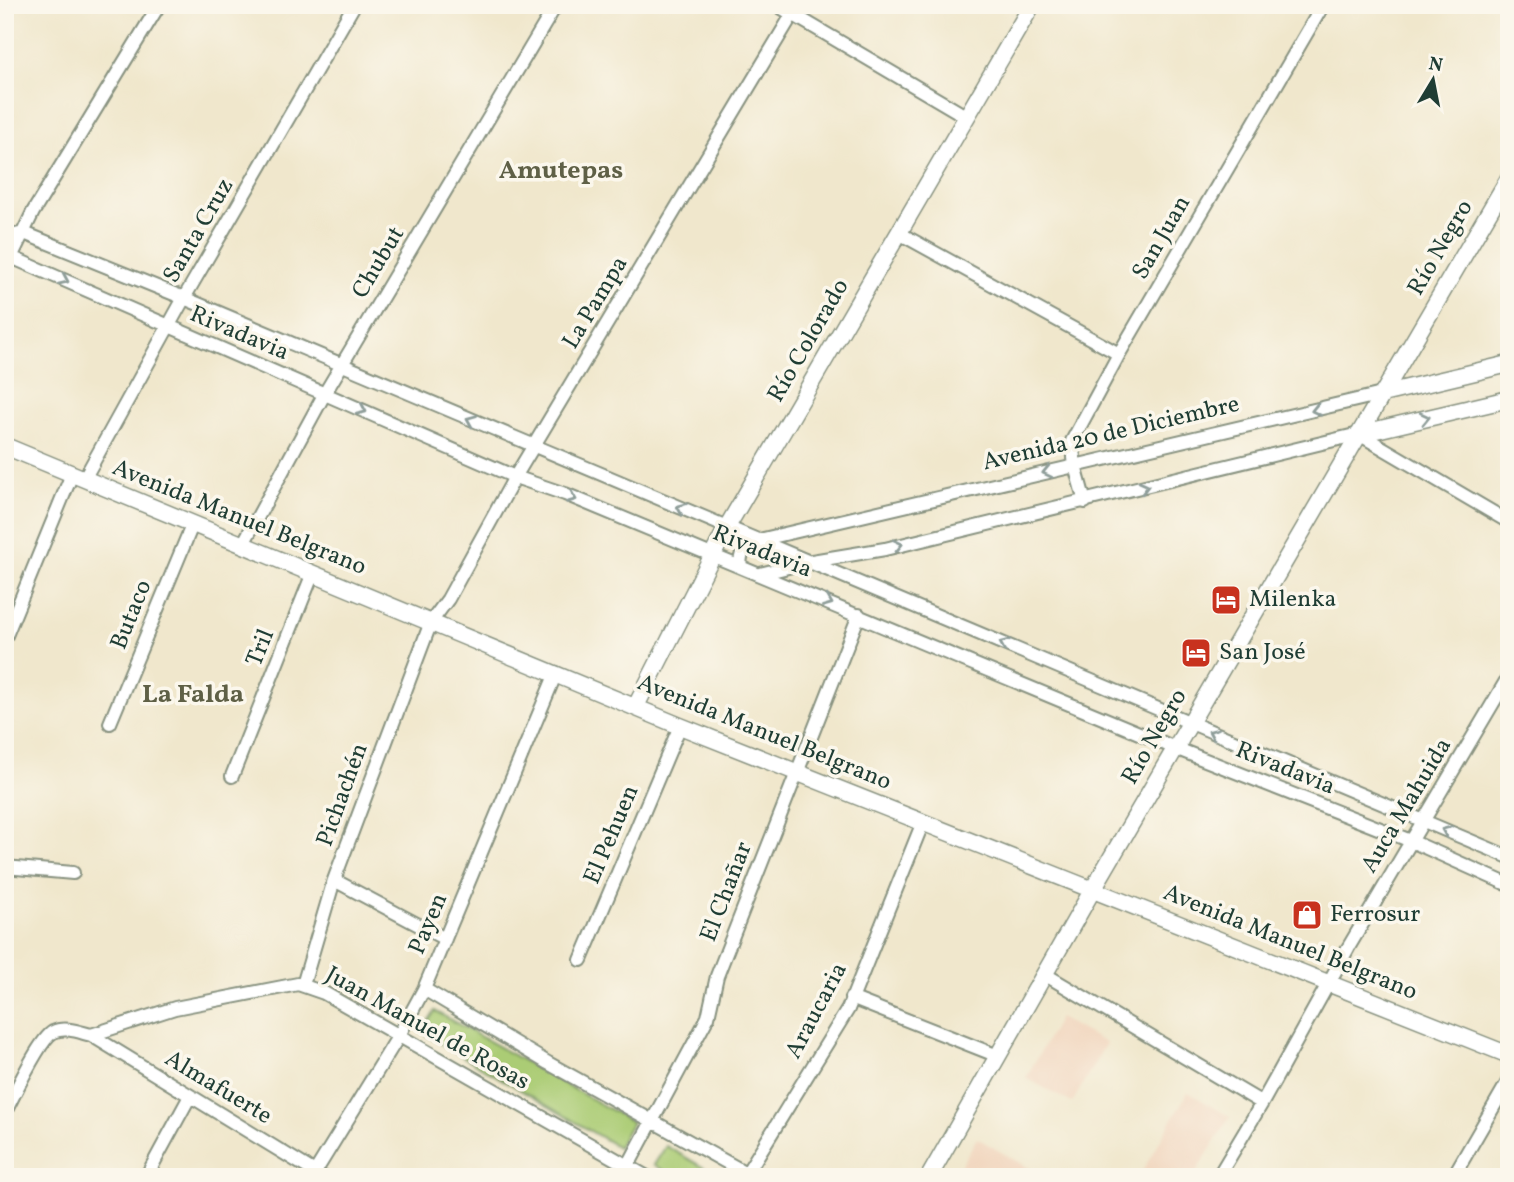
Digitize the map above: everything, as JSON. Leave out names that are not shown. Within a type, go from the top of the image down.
[{"type":"street","points":[[5,270],[8,252],[24,233],[33,212],[159,5]]},
{"type":"street","name":"Santa Cruz","points":[[5,638],[78,476],[169,326],[354,5]]},
{"type":"street","name":"Chubut","points":[[243,544],[325,393],[555,5]]},
{"type":"street","points":[[778,5],[796,10],[967,117]]},
{"type":"street","name":"Río Colorado","points":[[636,706],[727,527],[1032,5]]},
{"type":"street","name":"San Juan","points":[[1085,502],[1075,466],[1072,441],[1119,354],[1323,5]]},
{"type":"street","name":"La Pampa","points":[[430,622],[448,599],[515,477],[796,10]]},
{"type":"street","name":"Río Negro","points":[[929,1177],[1093,889],[1509,178]]},
{"type":"street","points":[[5,237],[24,233]]},
{"type":"street","name":"Rivadavia","points":[[24,233],[812,561],[1509,857]]},
{"type":"street","points":[[899,233],[1119,354]]},
{"type":"street","name":"Rivadavia","points":[[8,252],[169,326],[515,477],[760,574],[1175,748],[1411,841],[1509,885]]},
{"type":"street","name":"Avenida 20 de Diciembre","points":[[759,540],[1509,364]]},
{"type":"street","points":[[760,574],[812,561],[885,549],[1509,399]]},
{"type":"street","points":[[1359,434],[1509,522]]},
{"type":"street","name":"Avenida Manuel Belgrano","points":[[5,446],[680,726],[1509,1055]]},
{"type":"street","name":"Butaco","points":[[110,723],[193,523]]},
{"type":"street","points":[[741,567],[739,559],[742,551],[759,540]]},
{"type":"street","name":"Tril","points":[[232,776],[313,573]]},
{"type":"street","name":"El Chañar","points":[[625,1171],[708,1017],[717,976],[859,615]]},
{"type":"street","name":"Pichachén","points":[[303,985],[334,880],[430,622]]},
{"type":"street","name":"Payen","points":[[317,1175],[424,989],[556,673]]},
{"type":"street","name":"Auca Mahuida","points":[[1218,1177],[1509,676]]},
{"type":"street","name":"El Pehuen","points":[[581,960],[680,726]]},
{"type":"street","name":"Araucaria","points":[[750,1175],[848,1009],[923,822]]},
{"type":"street","points":[[5,867],[73,873]]},
{"type":"street","points":[[334,880],[445,939]]},
{"type":"street","points":[[1046,975],[1262,1103]]},
{"type":"street","name":"Juan Manuel de Rosas","points":[[91,1035],[175,1008],[303,985],[324,993],[625,1171],[647,1177]]},
{"type":"street","name":"Juan Manuel de Rosas","points":[[424,989],[750,1175]]},
{"type":"street","points":[[851,998],[998,1056]]},
{"type":"street","points":[[5,1112],[42,1044],[53,1032],[68,1029],[91,1035]]},
{"type":"street","name":"Almafuerte","points":[[91,1035],[317,1175]]},
{"type":"street","points":[[1453,1177],[1509,1080]]},
{"type":"street","points":[[146,1177],[190,1096]]},
{"type":"shaded area","points":[[1059,1018],[1106,1043],[1072,1103],[1026,1078]]},
{"type":"shaded area","points":[[1188,1092],[1230,1117],[1193,1177],[1139,1177]]},
{"type":"shaded area","points":[[977,1138],[1044,1177],[954,1177]]},
{"type":"green space","points":[[435,1011],[632,1122],[618,1147],[421,1032]]},
{"type":"green space","points":[[666,1146],[720,1177],[675,1177],[654,1165]]},
{"type":"place","name":"Milenka","points":[[1226,600]]},
{"type":"place","name":"San José","points":[[1196,653]]},
{"type":"place","name":"Ferrosur","points":[[1307,915]]},
{"type":"district","name":"Amutepas","points":[[561,171]]},
{"type":"district","name":"La Falda","points":[[193,695]]}]
